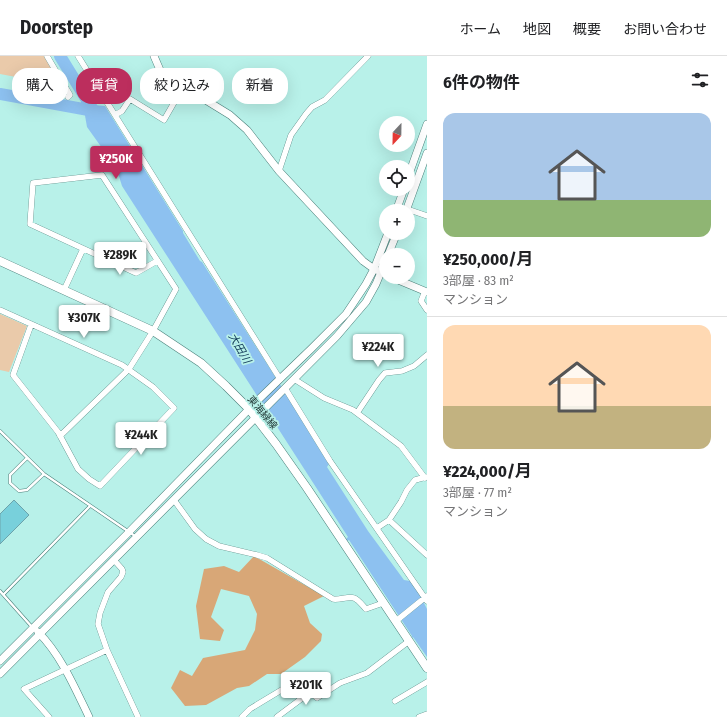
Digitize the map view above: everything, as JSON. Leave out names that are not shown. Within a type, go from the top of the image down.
[{"type":"main road","name":"東海緑線","points":[[0,261],[153,331],[201,363],[249,410],[276,444],[383,603],[397,620],[427,668]]},
{"type":"street","points":[[47,56],[54,68]]},
{"type":"street","points":[[78,56],[279,380]]},
{"type":"street","points":[[154,56],[159,68]]},
{"type":"street","points":[[278,171],[291,134],[306,114],[312,107],[325,100],[368,56]]},
{"type":"street","points":[[68,92],[70,95],[68,97]]},
{"type":"street","points":[[115,115],[122,111],[130,99],[164,120],[173,104]]},
{"type":"street","points":[[212,104],[230,115],[247,130],[278,171],[363,261],[379,271]]},
{"type":"street","points":[[414,160],[427,124]]},
{"type":"street","points":[[408,204],[427,153]]},
{"type":"street","points":[[60,436],[129,369],[153,331],[176,289],[158,261],[102,175],[33,183],[30,224],[136,273],[158,261]]},
{"type":"street","points":[[415,213],[427,216]]},
{"type":"street","points":[[64,290],[83,249]]},
{"type":"street","points":[[0,661],[256,402],[346,314],[366,284],[379,273]]},
{"type":"street","points":[[0,674],[337,336],[366,302],[376,284],[379,275]]},
{"type":"street","points":[[408,284],[426,291],[421,301],[427,310]]},
{"type":"street","points":[[0,310],[129,369],[153,388],[174,408],[100,486],[78,469],[58,432],[13,375],[31,325]]},
{"type":"street","points":[[357,413],[379,380],[385,374],[410,368],[427,356]]},
{"type":"street","points":[[294,379],[324,398],[353,410],[401,446],[426,477],[415,480],[407,490],[389,520],[377,528]]},
{"type":"street","points":[[284,389],[330,461],[425,598],[397,620]]},
{"type":"street","points":[[174,500],[195,529],[206,539],[219,546],[267,558],[333,599],[339,600],[352,597],[366,609],[383,603]]},
{"type":"street","points":[[389,520],[427,555]]},
{"type":"street","points":[[114,560],[122,568],[123,572],[121,577],[108,592],[100,613],[98,624],[107,650],[138,717]]},
{"type":"street","points":[[33,627],[40,634],[64,669],[89,717]]},
{"type":"street","points":[[242,717],[250,709],[293,683],[300,684],[317,698],[340,683],[367,673],[409,641]]},
{"type":"street","points":[[49,717],[24,689],[107,650]]},
{"type":"street","points":[[395,700],[427,682]]},
{"type":"street","points":[[277,717],[301,699],[290,685]]},
{"type":"street","points":[[419,717],[427,714]]},
{"type":"lane","points":[[0,431],[44,474],[137,538]]},
{"type":"lane","points":[[27,458],[10,475],[10,482],[19,491],[27,490],[44,474]]},
{"type":"lane","points":[[4,594],[90,506]]},
{"type":"lane","points":[[0,591],[33,627]]},
{"type":"shaded area","points":[[0,56],[45,56],[53,68],[12,68],[12,76],[0,74]]},
{"type":"shaded area","points":[[0,314],[27,326],[9,372],[0,370]]},
{"type":"shaded area","points":[[254,556],[324,596],[304,606],[310,623],[322,634],[321,641],[305,657],[281,674],[267,674],[249,686],[237,688],[206,705],[185,706],[171,688],[180,670],[192,676],[203,658],[245,650],[255,630],[257,614],[249,596],[221,589],[211,617],[224,630],[220,641],[200,639],[196,606],[204,569],[224,566],[239,572]]},
{"type":"water","points":[[83,104],[105,106],[200,261],[297,411],[329,464],[327,467],[368,531],[404,580],[410,581],[418,591],[427,609],[427,657],[413,637],[412,638],[349,540],[347,541],[346,539],[348,537],[122,186],[118,173],[107,155],[101,157],[102,148],[87,127]]},
{"type":"building","points":[[14,500],[29,515],[0,544],[0,514]]},
{"type":"waterway","name":"大田川","points":[[60,56],[98,118]]},
{"type":"waterway","points":[[0,94],[94,111]]}]
